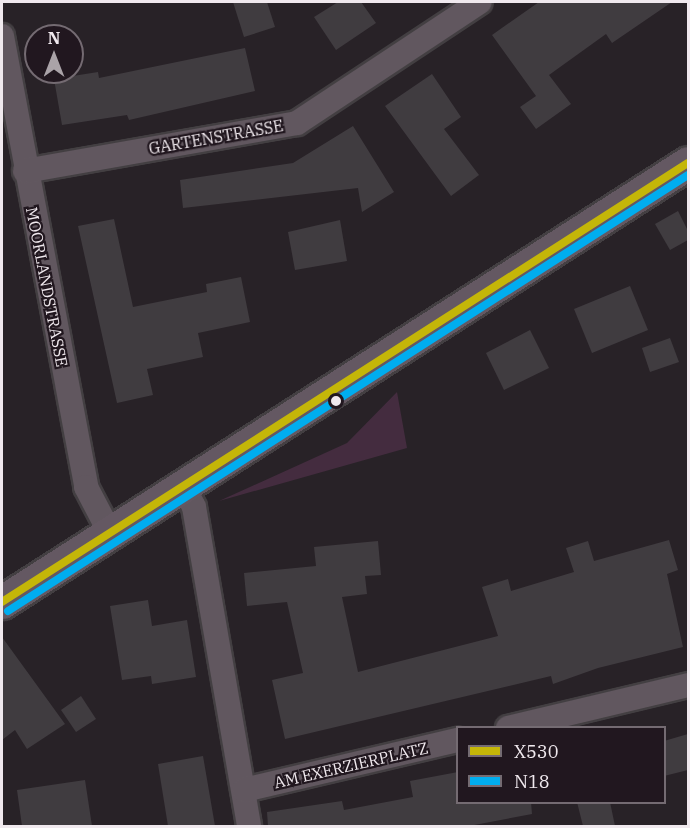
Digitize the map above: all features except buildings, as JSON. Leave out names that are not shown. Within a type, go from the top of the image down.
[{"type":"main road","points":[[2,602],[184,488],[688,163]]},
{"type":"street","name":"GARTENSTRASSE","points":[[25,171],[297,123],[480,2]]},
{"type":"street","name":"MOORLANDSTRASSE","points":[[2,36],[25,171],[86,488],[110,533]]},
{"type":"street","points":[[184,488],[194,507],[249,826]]},
{"type":"street","points":[[516,726],[688,685]]},
{"type":"street","name":"AM EXERZIERPLATZ","points":[[244,790],[456,740]]},
{"type":"shaded area","points":[[397,392],[407,448],[219,501],[347,443]]},
{"type":"transit line","name":"X530","points":[[2,602],[688,163]]},
{"type":"transit line","name":"N18","points":[[8,611],[688,175]]}]
